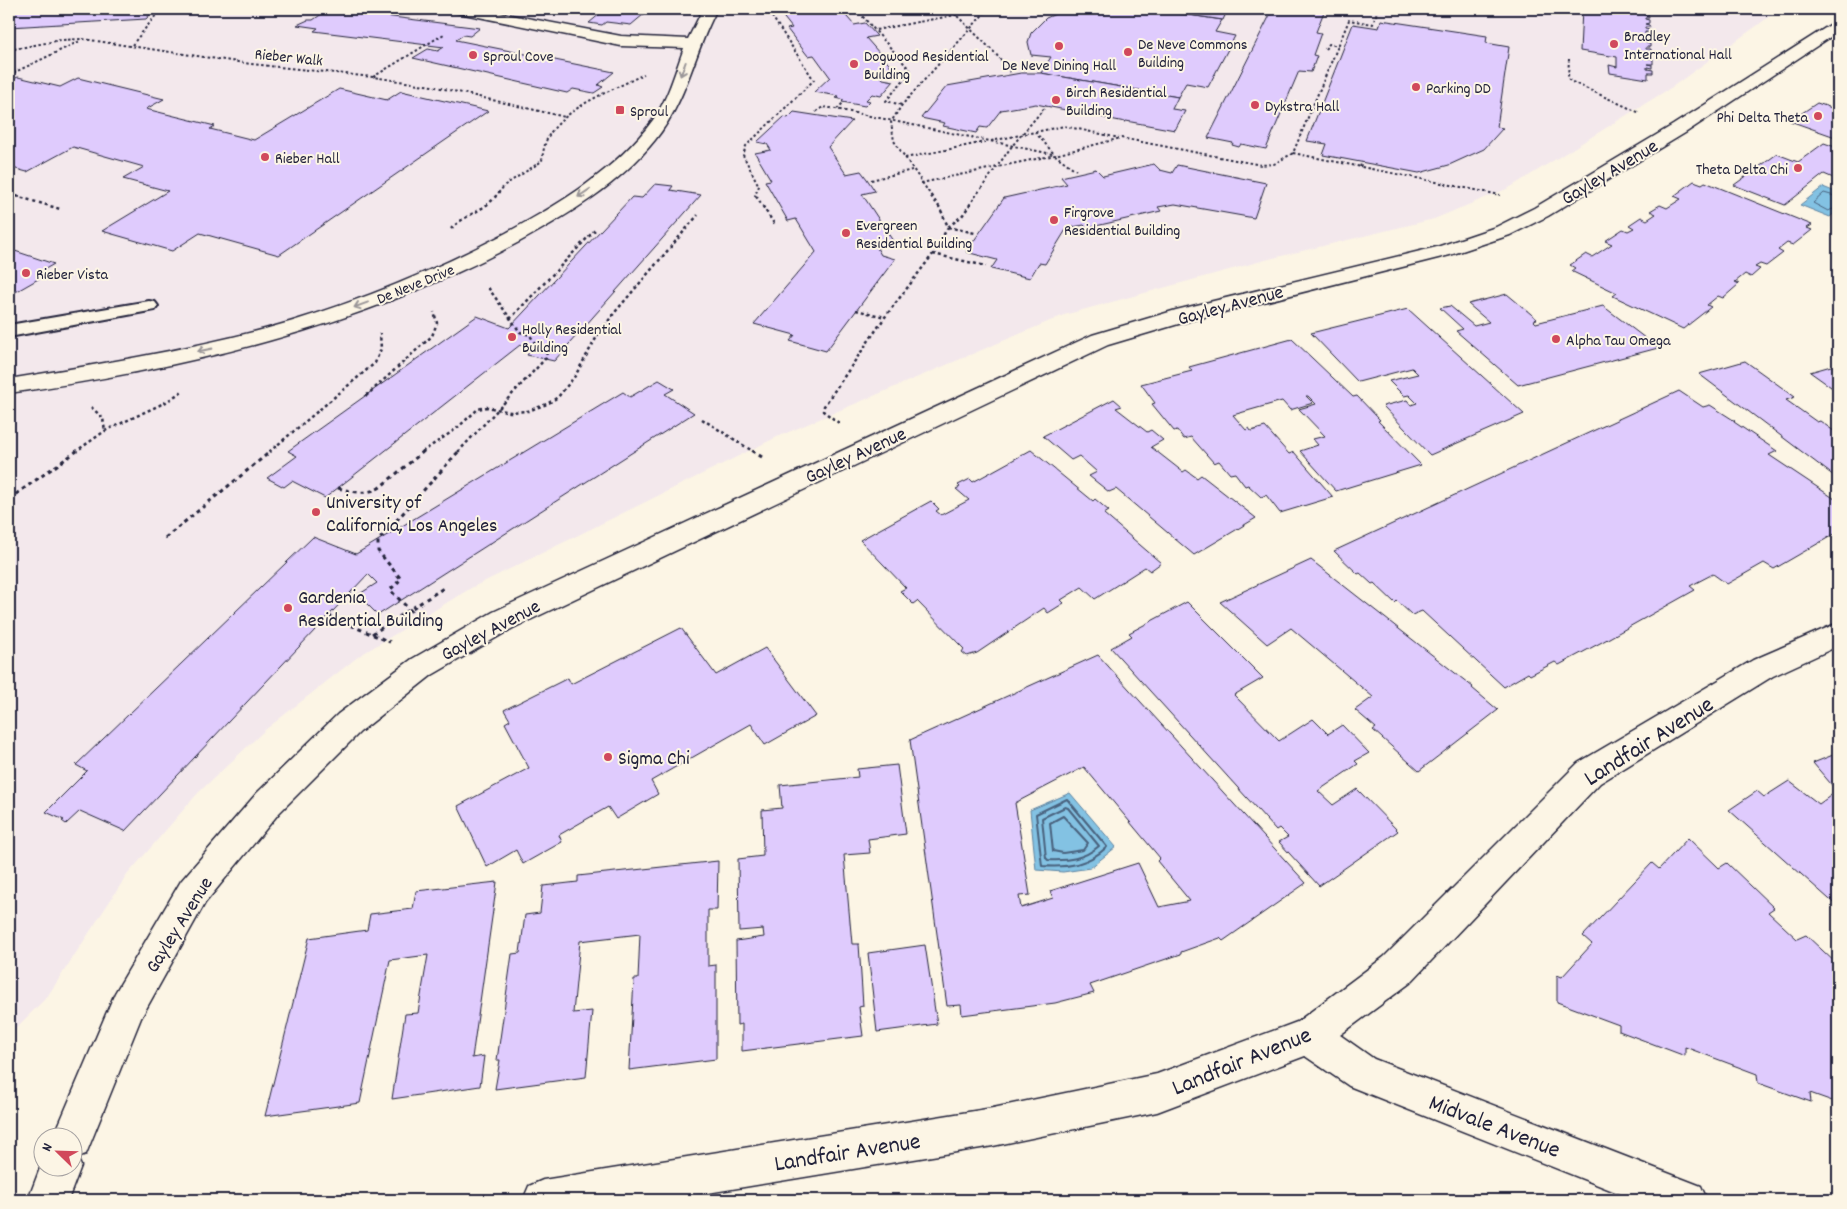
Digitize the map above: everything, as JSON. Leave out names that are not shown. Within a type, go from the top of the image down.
[{"type":"street","points":[[459,9],[621,41],[692,44]]},
{"type":"street","name":"De Neve Drive","points":[[9,386],[175,356],[274,333],[396,292],[483,254],[551,216],[600,183],[639,146],[661,121],[670,106],[692,44],[710,9]]},
{"type":"street","name":"Gayley Avenue","points":[[78,1126],[128,1006],[193,892],[275,796],[349,724],[422,667],[503,620],[1100,340],[1184,315],[1443,251],[1503,231],[1541,212],[1679,129],[1838,26]]},
{"type":"street","name":"Landfair Avenue","points":[[543,1200],[993,1127],[1157,1093],[1309,1036],[1398,970],[1589,772],[1763,668],[1838,634]]},
{"type":"street","name":"Midvale Avenue","points":[[1309,1036],[1362,1073],[1687,1200]]},
{"type":"street","points":[[48,1200],[58,1176]]},
{"type":"lane","points":[[9,331],[149,306]]},
{"type":"path","points":[[132,46],[161,9]]},
{"type":"path","points":[[767,9],[814,80],[746,146],[743,155],[758,186],[755,195],[775,225]]},
{"type":"path","points":[[856,9],[876,30],[910,72],[886,101],[902,105]]},
{"type":"path","points":[[950,9],[995,53],[1012,74]]},
{"type":"path","points":[[876,30],[989,9]]},
{"type":"path","points":[[948,227],[940,208],[912,170],[894,141],[892,122],[902,105],[989,9]]},
{"type":"path","points":[[905,158],[1064,126],[1261,165],[1274,164],[1293,153],[1349,20],[1373,24],[1378,9]]},
{"type":"path","points":[[373,77],[450,30]]},
{"type":"path","points":[[9,75],[83,39]]},
{"type":"path","name":"Rieber Walk","points":[[9,50],[62,40],[83,39],[251,64],[373,77],[432,86],[565,117]]},
{"type":"path","points":[[1325,49],[1330,44],[1338,46]]},
{"type":"path","points":[[1569,59],[1568,78],[1570,81],[1638,112]]},
{"type":"path","points":[[449,233],[458,221],[494,200],[501,188],[508,182],[542,162],[544,147],[552,132],[565,117],[636,79]]},
{"type":"path","points":[[836,109],[844,102]]},
{"type":"path","points":[[845,425],[831,418],[823,411],[824,406],[885,317],[932,254],[948,227],[962,216],[1012,146],[1046,106]]},
{"type":"path","points":[[816,112],[823,107],[836,109],[1055,155]]},
{"type":"path","points":[[1034,132],[1055,155],[1076,170]]},
{"type":"path","points":[[922,183],[1055,155],[1120,138]]},
{"type":"path","points":[[1293,153],[1499,195]]},
{"type":"path","points":[[1360,167],[1362,162]]},
{"type":"path","points":[[871,180],[912,170]]},
{"type":"path","points":[[1419,173],[1421,178]]},
{"type":"path","points":[[9,194],[60,210]]},
{"type":"path","points":[[338,488],[361,494],[379,488],[387,483],[406,462],[457,428],[480,408],[486,406],[514,413],[538,409],[562,394],[575,378],[605,324],[698,215]]},
{"type":"path","points":[[510,319],[599,226]]},
{"type":"path","points":[[948,227],[974,233]]},
{"type":"path","points":[[932,254],[986,266]]},
{"type":"path","points":[[418,618],[390,590],[401,579],[378,551],[378,541],[496,409],[546,358],[547,350],[534,342],[530,335],[520,332],[486,285]]},
{"type":"path","points":[[366,396],[432,336],[437,323],[432,304]]},
{"type":"path","points":[[856,310],[885,317]]},
{"type":"path","points":[[165,538],[360,378],[378,360],[382,350],[380,332]]},
{"type":"path","points":[[9,499],[105,431],[166,402],[191,385]]},
{"type":"path","points":[[702,419],[765,459]]},
{"type":"path","points":[[372,634],[445,587]]},
{"type":"path","points":[[329,616],[397,645]]},
{"type":"shaded area","name":"University of California, Los Angeles","points":[[9,9],[1780,9],[1672,87],[1509,188],[1434,219],[1269,259],[1064,315],[777,437],[471,588],[359,656],[265,730],[198,793],[127,875],[47,997],[12,1032],[9,1038]]},
{"type":"water","points":[[1823,187],[1838,193],[1838,210],[1830,217],[1800,205]]},
{"type":"water","points":[[1070,793],[1116,847],[1090,868],[1063,872],[1036,870],[1030,810]]},
{"type":"building","points":[[9,9],[155,9],[146,19],[9,27]]},
{"type":"building","name":"Sproul Cove","points":[[329,9],[480,28],[470,36],[463,35],[456,40],[614,72],[598,85],[603,87],[594,93],[573,89],[567,93],[413,58],[428,49],[438,51],[444,47],[314,31],[318,28],[297,25],[313,20]]},
{"type":"building","points":[[599,9],[650,9],[631,25],[606,22],[602,25],[589,23],[601,13],[594,12]]},
{"type":"building","name":"Dogwood Residential Building","points":[[777,9],[840,9],[854,25],[865,23],[877,36],[866,38],[895,71],[879,74],[883,79],[894,81],[881,96],[872,94],[866,100],[870,101],[865,106],[842,102],[844,100],[836,98],[839,96],[814,92],[830,77],[814,55],[808,56],[787,29],[792,28]]},
{"type":"building","name":"De Neve Commons Building","points":[[1067,9],[1085,12],[1088,9],[1149,9],[1222,20],[1215,32],[1235,36],[1208,87],[1186,83],[1178,97],[1041,73],[1051,57],[1031,55],[1028,42],[1031,33],[1046,18]]},
{"type":"building","points":[[1149,9],[1242,9],[1239,13],[1227,11],[1223,20]]},
{"type":"building","name":"Dykstra Hall","points":[[1273,9],[1325,9],[1316,32],[1321,33],[1313,55],[1317,56],[1311,72],[1299,71],[1266,149],[1241,144],[1239,147],[1232,145],[1233,143],[1208,138]]},
{"type":"building","name":"Bradley International Hall","points":[[1582,9],[1644,9],[1649,11],[1649,14],[1644,13],[1644,15],[1649,16],[1649,18],[1645,19],[1649,20],[1649,23],[1645,24],[1650,27],[1645,27],[1645,29],[1650,30],[1650,32],[1645,32],[1645,34],[1650,34],[1650,37],[1646,38],[1651,39],[1651,42],[1646,41],[1646,43],[1650,44],[1650,47],[1646,47],[1646,49],[1651,49],[1651,52],[1646,52],[1646,54],[1651,54],[1651,58],[1647,58],[1653,59],[1653,64],[1647,64],[1652,65],[1652,68],[1647,67],[1647,69],[1653,70],[1653,73],[1648,73],[1648,79],[1610,73],[1609,65],[1617,67],[1617,57],[1580,51]]},
{"type":"building","name":"Parking DD","points":[[1381,20],[1487,36],[1486,43],[1509,47],[1497,127],[1503,128],[1484,149],[1449,165],[1419,173],[1323,155],[1327,144],[1307,141],[1353,24],[1379,28]]},
{"type":"building","name":"Birch Residential Building","points":[[1021,73],[1041,73],[1178,97],[1172,109],[1185,111],[1175,130],[1036,104],[1001,110],[987,128],[980,127],[976,133],[943,126],[945,123],[921,118],[947,86]]},
{"type":"building","name":"Rieber Hall","points":[[18,77],[60,87],[78,78],[164,99],[146,109],[215,126],[210,129],[254,140],[339,89],[387,100],[401,91],[488,111],[279,255],[200,233],[172,251],[102,231],[168,191],[123,179],[144,167],[73,147],[27,172],[9,167],[9,81]]},
{"type":"building","name":"Phi Delta Theta","points":[[1817,103],[1838,110],[1838,138],[1790,121]]},
{"type":"building","name":"Evergreen Residential Building","points":[[794,112],[852,121],[828,147],[846,174],[861,171],[867,179],[875,191],[862,194],[895,244],[877,248],[881,255],[895,259],[826,351],[790,341],[795,335],[754,324],[816,252],[796,219],[788,221],[765,181],[771,180],[755,153],[771,150],[767,144],[757,142],[784,117],[788,118]]},
{"type":"building","name":"Theta Delta Chi","points":[[1824,143],[1838,148],[1838,180],[1824,174],[1785,205],[1734,185],[1777,154],[1798,162]]},
{"type":"building","name":"Firgrove Residential Building","points":[[1154,164],[1160,170],[1172,173],[1177,165],[1266,183],[1254,218],[1175,204],[1158,207],[1161,211],[1087,228],[1084,225],[1067,228],[1045,264],[1039,263],[1030,278],[991,269],[997,260],[966,252],[1004,198],[1067,184],[1061,177],[1096,169],[1103,176]]},
{"type":"building","points":[[1694,181],[1702,184],[1705,182],[1812,225],[1807,228],[1812,230],[1793,245],[1787,243],[1778,250],[1783,253],[1766,266],[1760,264],[1755,267],[1760,269],[1751,277],[1745,274],[1735,282],[1739,284],[1723,298],[1718,296],[1707,305],[1711,307],[1683,329],[1613,296],[1617,293],[1571,271],[1575,268],[1570,265],[1586,254],[1592,257],[1612,244],[1605,241],[1623,229],[1628,231],[1634,228],[1629,225],[1641,217],[1647,220],[1656,214],[1650,211],[1660,205],[1667,208],[1681,199],[1674,196]]},
{"type":"building","name":"Holly Residential Building","points":[[655,184],[673,186],[670,190],[701,195],[554,361],[527,355],[532,348],[520,345],[325,498],[292,481],[284,487],[267,478],[297,456],[288,451],[477,316],[509,328],[632,197],[642,198]]},
{"type":"building","name":"Rieber Vista","points":[[9,249],[54,264],[40,272],[47,274],[12,294],[9,293]]},
{"type":"building","name":"Alpha Tau Omega","points":[[1507,294],[1537,319],[1533,320],[1536,323],[1603,306],[1658,348],[1518,385],[1456,331],[1463,329],[1440,308],[1450,306],[1474,326],[1489,322],[1468,304]]},
{"type":"building","points":[[1408,309],[1524,414],[1430,455],[1383,406],[1407,400],[1411,405],[1417,403],[1409,395],[1404,396],[1389,381],[1418,374],[1412,368],[1358,382],[1311,333]]},
{"type":"building","points":[[1292,339],[1353,397],[1357,396],[1380,420],[1378,421],[1421,465],[1336,491],[1300,451],[1318,445],[1313,439],[1325,436],[1299,409],[1316,404],[1308,396],[1306,396],[1313,403],[1290,410],[1282,401],[1233,415],[1246,430],[1249,428],[1251,431],[1265,427],[1289,454],[1294,452],[1333,497],[1280,513],[1266,495],[1261,497],[1248,485],[1245,486],[1235,473],[1230,474],[1219,461],[1214,463],[1191,437],[1184,439],[1177,430],[1174,431],[1152,404],[1155,403],[1141,384],[1192,371],[1189,367]]},
{"type":"building","points":[[1745,361],[1795,397],[1786,400],[1838,434],[1838,479],[1699,374]]},
{"type":"building","points":[[1838,364],[1838,392],[1810,372]]},
{"type":"building","name":"Gardenia Residential Building","points":[[659,380],[674,389],[665,394],[694,413],[378,615],[358,595],[377,583],[368,574],[125,831],[80,811],[66,824],[62,821],[64,820],[46,812],[87,771],[76,765],[313,537],[356,554],[623,392],[630,397]]},
{"type":"building","points":[[1679,391],[1703,407],[1710,405],[1735,421],[1777,451],[1769,455],[1838,501],[1838,532],[1774,569],[1764,563],[1727,584],[1713,574],[1690,586],[1695,590],[1602,642],[1559,665],[1555,662],[1530,675],[1528,673],[1504,687],[1422,611],[1412,615],[1397,601],[1395,603],[1374,583],[1372,584],[1360,573],[1358,574],[1334,551]]},
{"type":"building","points":[[1114,399],[1122,406],[1116,408],[1147,432],[1151,430],[1163,440],[1151,447],[1183,472],[1186,470],[1197,478],[1201,475],[1256,518],[1194,555],[1116,489],[1109,492],[1089,476],[1097,472],[1079,456],[1071,460],[1043,436]]},
{"type":"building","points":[[1031,450],[1093,501],[1095,499],[1109,511],[1104,514],[1161,563],[1150,571],[1145,567],[1095,599],[1082,587],[1061,600],[1064,603],[1048,613],[1044,608],[977,653],[967,656],[962,652],[964,649],[917,601],[913,604],[900,591],[906,588],[860,540],[931,501],[939,509],[936,511],[941,515],[969,500],[956,489],[960,487],[958,485],[970,479],[973,482]]},
{"type":"building","points":[[1311,560],[1473,687],[1498,710],[1419,771],[1373,730],[1376,728],[1355,710],[1373,697],[1291,628],[1267,644],[1220,602]]},
{"type":"building","points":[[1187,602],[1263,678],[1234,695],[1279,741],[1313,719],[1328,734],[1342,725],[1369,753],[1355,761],[1358,764],[1318,791],[1333,805],[1357,789],[1398,831],[1319,886],[1279,842],[1288,837],[1279,828],[1276,830],[1111,648],[1132,636],[1129,633]]},
{"type":"building","name":"Sigma Chi","points":[[681,628],[716,675],[765,648],[816,716],[765,745],[751,724],[651,781],[658,794],[616,819],[608,807],[559,835],[562,842],[523,864],[516,850],[487,867],[458,806],[529,768],[505,723],[510,720],[504,710],[568,678],[571,684]]},
{"type":"building","points":[[1098,655],[1306,883],[1223,941],[1220,938],[1181,952],[1181,954],[1090,985],[1094,993],[1055,1003],[962,1015],[961,1005],[947,1006],[910,740]],"holes":[[[1084,767],[1160,858],[1157,861],[1190,901],[1159,907],[1138,863],[1050,891],[1053,898],[1021,908],[1019,896],[1030,895],[1015,803]]]},
{"type":"building","points":[[1838,753],[1838,907],[1729,810],[1757,791],[1764,797],[1789,781],[1819,804],[1837,791],[1813,763]]},
{"type":"building","points":[[897,765],[906,834],[868,839],[870,853],[844,855],[852,944],[859,944],[863,1006],[859,1007],[863,1036],[742,1051],[742,1024],[737,1025],[736,941],[764,937],[763,929],[739,931],[738,859],[763,856],[762,810],[782,808],[780,785],[858,777],[857,769]]},
{"type":"building","points":[[1688,838],[1719,868],[1727,863],[1774,908],[1768,912],[1797,939],[1806,935],[1838,965],[1838,1103],[1810,1093],[1811,1102],[1758,1083],[1757,1074],[1685,1047],[1685,1056],[1619,1031],[1619,1025],[1557,1002],[1557,975],[1562,977],[1592,944],[1583,936],[1652,863],[1659,869]]},
{"type":"building","points":[[718,861],[717,910],[708,910],[708,966],[716,965],[716,1059],[629,1070],[634,979],[638,979],[640,934],[580,941],[573,1013],[592,1011],[586,1077],[495,1089],[500,1060],[497,1060],[512,954],[520,953],[525,915],[540,913],[543,886],[578,882],[578,876]]},
{"type":"building","points":[[497,882],[472,1058],[484,1056],[480,1086],[392,1099],[405,1014],[418,1013],[428,955],[390,960],[360,1103],[265,1116],[309,938],[367,930],[370,914],[413,909],[416,891]]},
{"type":"building","points":[[925,945],[937,1024],[877,1032],[868,953]]},
{"type":"place","name":"Bradley International Hall","points":[[1614,44]]},
{"type":"place","name":"De Neve Dining Hall","points":[[1059,46]]},
{"type":"place","name":"De Neve Commons Building","points":[[1128,52]]},
{"type":"place","name":"Sproul Cove","points":[[473,55]]},
{"type":"place","name":"Dogwood Residential Building","points":[[854,64]]},
{"type":"place","name":"Parking DD","points":[[1416,87]]},
{"type":"place","name":"Birch Residential Building","points":[[1056,100]]},
{"type":"place","name":"Dykstra Hall","points":[[1255,105]]},
{"type":"place","name":"Sproul","points":[[620,110]]},
{"type":"place","name":"Phi Delta Theta","points":[[1818,116]]},
{"type":"place","name":"Rieber Hall","points":[[265,157]]},
{"type":"place","name":"Theta Delta Chi","points":[[1798,168]]},
{"type":"place","name":"Firgrove Residential Building","points":[[1054,220]]},
{"type":"place","name":"Evergreen Residential Building","points":[[846,233]]},
{"type":"place","name":"Rieber Vista","points":[[26,273]]},
{"type":"place","name":"Holly Residential Building","points":[[512,337]]},
{"type":"place","name":"Alpha Tau Omega","points":[[1556,339]]},
{"type":"place","name":"University of California, Los Angeles","points":[[316,512]]},
{"type":"place","name":"Gardenia Residential Building","points":[[288,608]]},
{"type":"place","name":"Sigma Chi","points":[[608,757]]}]
